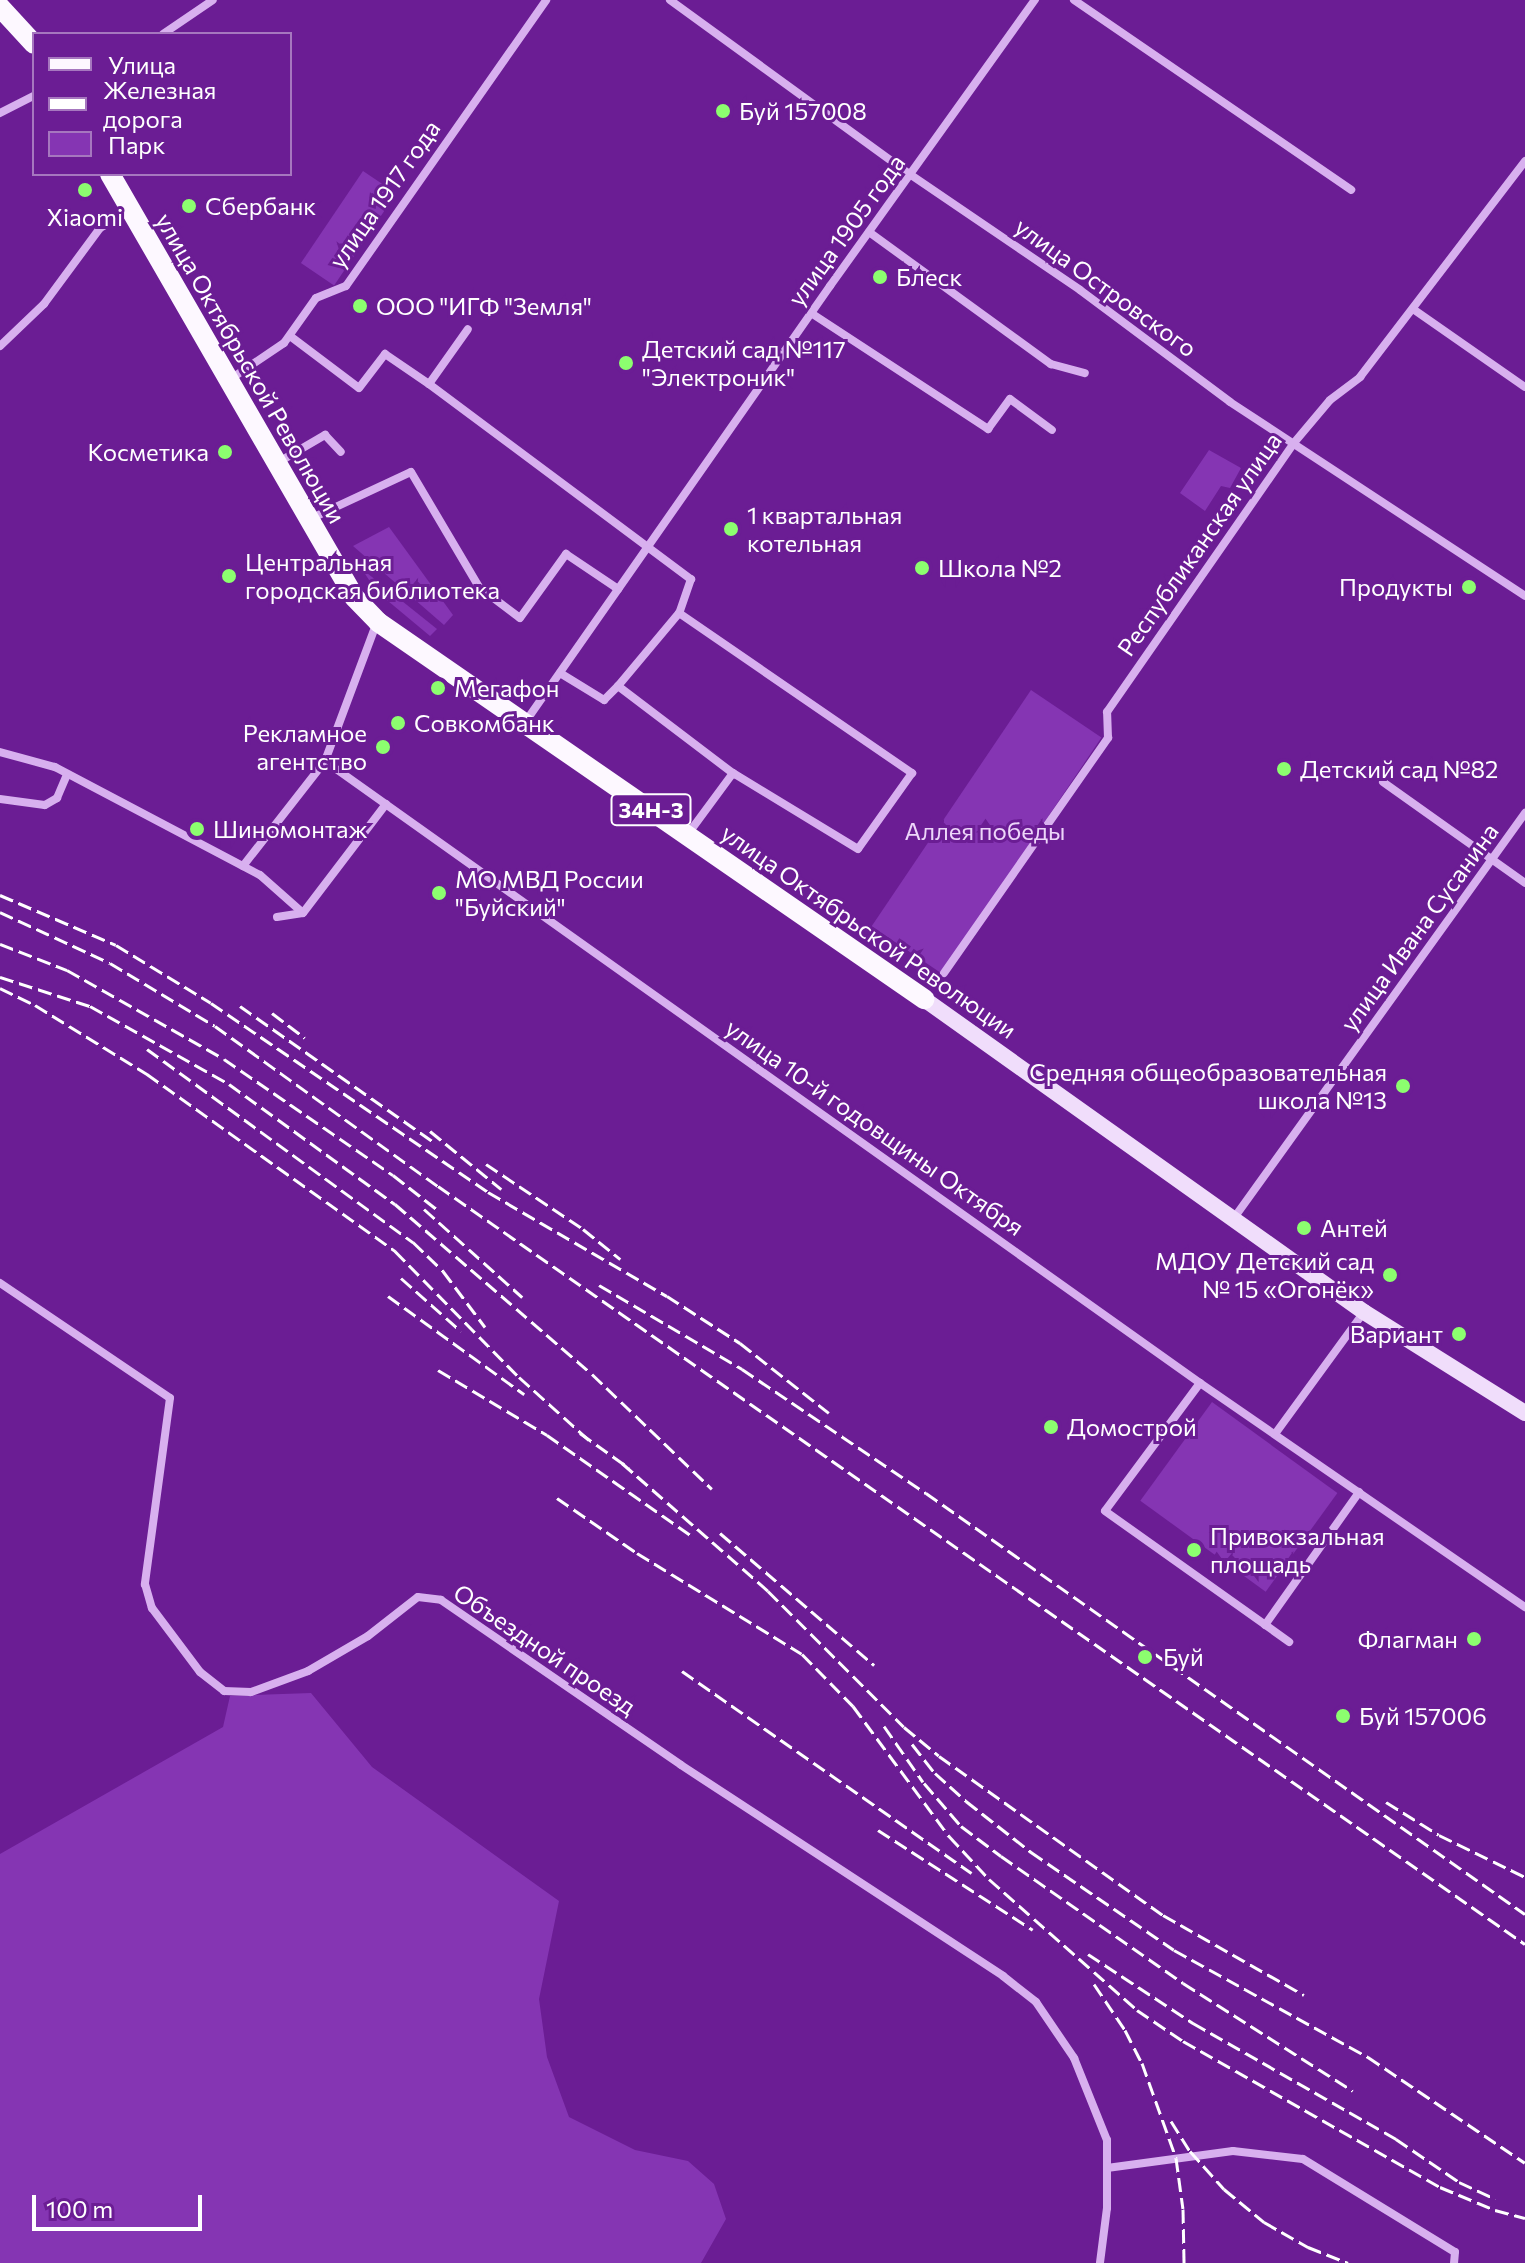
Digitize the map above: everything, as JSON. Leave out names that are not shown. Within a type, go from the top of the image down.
[{"type":"main road","points":[[0,7],[32,42]]},
{"type":"main road","name":"улица Октябрьской Революции","points":[[111,176],[354,597],[378,622],[924,999]]},
{"type":"street","points":[[166,32],[213,0]]},
{"type":"street","name":"улица 1917 года","points":[[229,380],[284,343],[316,298],[346,286],[546,0]]},
{"type":"street","name":"улица Островского","points":[[670,0],[911,175],[1293,444],[1525,596]]},
{"type":"street","name":"улица 1905 года","points":[[526,722],[811,313],[1035,0]]},
{"type":"street","points":[[1074,0],[1351,190]]},
{"type":"street","points":[[0,113],[32,97]]},
{"type":"street","name":"Республиканская улица","points":[[944,973],[1108,738],[1107,712],[1293,444],[1330,400],[1360,377],[1525,161]]},
{"type":"street","points":[[0,346],[44,304],[100,228],[130,210]]},
{"type":"street","points":[[869,232],[1051,364],[1085,373]]},
{"type":"street","points":[[1413,309],[1525,387]]},
{"type":"street","points":[[811,313],[988,429],[1010,399],[1052,430]]},
{"type":"street","points":[[429,384],[468,329]]},
{"type":"street","points":[[290,336],[359,388],[385,354],[691,579],[679,613],[604,700],[560,673]]},
{"type":"street","points":[[277,463],[325,435],[341,452]]},
{"type":"street","points":[[309,519],[411,472],[479,587],[520,618],[566,554],[618,589]]},
{"type":"street","points":[[618,686],[735,774],[858,849],[912,773],[679,613]]},
{"type":"street","points":[[243,866],[325,761],[378,622]]},
{"type":"street","points":[[0,752],[67,774],[260,875],[303,913]]},
{"type":"street","name":"улица 10-й годовщины Октября","points":[[325,761],[1200,1383],[1525,1607]]},
{"type":"street","points":[[0,799],[45,805],[57,798],[67,774]]},
{"type":"street","points":[[687,836],[735,774]]},
{"type":"street","points":[[1383,782],[1525,883]]},
{"type":"street","points":[[277,917],[303,913],[386,804]]},
{"type":"street","name":"улица Ивана Сусанина","points":[[1233,1220],[1525,813]]},
{"type":"street","name":"улица Октябрьской Революции","points":[[924,999],[1364,1312],[1525,1413]]},
{"type":"street","name":"Объездной проезд","points":[[0,1283],[170,1398],[145,1584],[152,1608],[200,1672],[224,1691],[251,1692],[308,1671],[368,1636],[418,1597],[441,1600],[681,1765],[1003,1976],[1036,2002],[1074,2058],[1107,2140],[1107,2208],[1100,2263]]},
{"type":"street","points":[[1275,1434],[1364,1312]]},
{"type":"street","points":[[1200,1383],[1105,1511],[1289,1642]]},
{"type":"street","points":[[1265,1625],[1359,1492]]},
{"type":"street","points":[[1107,2168],[1233,2151],[1303,2159],[1455,2252],[1454,2263]]},
{"type":"green space","points":[[363,171],[396,193],[334,285],[301,263]]},
{"type":"green space","points":[[1209,450],[1241,468],[1230,488],[1221,486],[1205,511],[1180,493]]},
{"type":"green space","points":[[389,527],[453,615],[444,625],[353,546]]},
{"type":"green space","points":[[362,569],[437,629],[430,636],[376,591]]},
{"type":"green space","name":"Аллея победы","points":[[1031,690],[1101,738],[942,974],[872,926]]},
{"type":"green space","points":[[1212,1402],[1337,1493],[1266,1592],[1140,1501]]},
{"type":"green space","points":[[311,1693],[372,1767],[559,1901],[539,1999],[547,2057],[569,2117],[635,2150],[688,2161],[714,2184],[726,2219],[701,2263],[0,2263],[0,1854],[223,1727],[230,1696]]},
{"type":"railway","points":[[0,895],[116,945],[211,1003],[488,1192],[667,1296],[740,1343],[829,1413]]},
{"type":"railway","points":[[0,912],[110,963],[215,1026],[438,1186],[1525,1944]]},
{"type":"railway","points":[[0,944],[67,970],[224,1059],[393,1175],[439,1211]]},
{"type":"railway","points":[[0,977],[90,1006],[229,1084],[395,1204],[592,1374],[712,1489]]},
{"type":"railway","points":[[0,988],[35,1005],[147,1074],[395,1251],[519,1377],[589,1440]]},
{"type":"railway","points":[[240,1006],[435,1143]]},
{"type":"railway","points":[[272,1013],[305,1038]]},
{"type":"railway","points":[[147,1049],[413,1242],[443,1271],[485,1327]]},
{"type":"railway","points":[[430,1131],[501,1189]]},
{"type":"railway","points":[[486,1164],[583,1229],[620,1259]]},
{"type":"railway","points":[[424,1209],[522,1297]]},
{"type":"railway","points":[[401,1278],[461,1331]]},
{"type":"railway","points":[[599,1285],[742,1369],[926,1493],[1525,1914]]},
{"type":"railway","points":[[388,1296],[524,1394]]},
{"type":"railway","points":[[438,1370],[547,1435],[692,1536]]},
{"type":"railway","points":[[580,1433],[629,1468]]},
{"type":"railway","points":[[622,1463],[768,1591],[904,1727],[939,1756],[1163,1915],[1304,1995]]},
{"type":"railway","points":[[557,1498],[637,1553],[802,1654],[853,1706],[949,1836],[989,1879],[1137,2010],[1183,2041],[1440,2187],[1495,2210],[1525,2218]]},
{"type":"railway","points":[[720,1533],[874,1665]]},
{"type":"railway","points":[[682,1671],[972,1873]]},
{"type":"railway","points":[[884,1726],[923,1782]]},
{"type":"railway","points":[[912,1744],[935,1773],[966,1801],[1031,1852],[1174,1950],[1368,2057],[1525,2163]]},
{"type":"railway","points":[[924,1783],[961,1826],[1001,1856],[1183,1983],[1353,2091]]},
{"type":"railway","points":[[1386,1802],[1439,1835],[1525,1877]]},
{"type":"railway","points":[[878,1830],[1033,1930]]},
{"type":"railway","points":[[1088,1954],[1193,2023],[1396,2139],[1459,2182],[1495,2199]]},
{"type":"railway","points":[[1094,1984],[1125,2030],[1142,2063],[1176,2158],[1183,2209],[1184,2263]]},
{"type":"railway","points":[[1171,2121],[1190,2151],[1224,2189],[1264,2222],[1308,2247],[1348,2263]]},
{"type":"place","name":"Буй 157008","points":[[723,111]]},
{"type":"place","name":"Xiaomi","points":[[85,190]]},
{"type":"place","name":"Сбербанк","points":[[189,206]]},
{"type":"place","name":"Блеск","points":[[880,277]]},
{"type":"place","name":"ООО \"ИГФ \"Земля\"","points":[[360,306]]},
{"type":"place","name":"Детский сад №117 \"Электроник\"","points":[[626,363]]},
{"type":"place","name":"Косметика","points":[[225,452]]},
{"type":"place","name":"1 квартальная котельная","points":[[731,529]]},
{"type":"place","name":"Школа №2","points":[[922,568]]},
{"type":"place","name":"Центральная городская библиотека","points":[[229,576]]},
{"type":"place","name":"Продукты","points":[[1469,587]]},
{"type":"place","name":"Мегафон","points":[[438,688]]},
{"type":"place","name":"Совкомбанк","points":[[398,723]]},
{"type":"place","name":"Рекламное агентство","points":[[383,747]]},
{"type":"place","name":"Детский сад №82","points":[[1284,769]]},
{"type":"place","name":"Шиномонтаж","points":[[197,829]]},
{"type":"place","name":"МО МВД России \"Буйский\"","points":[[439,893]]},
{"type":"place","name":"Средняя общеобразовательная школа №13","points":[[1403,1086]]},
{"type":"place","name":"Антей","points":[[1304,1228]]},
{"type":"place","name":"МДОУ Детский сад № 15 «Огонёк»","points":[[1390,1275]]},
{"type":"place","name":"Вариант","points":[[1459,1334]]},
{"type":"place","name":"Домострой","points":[[1051,1427]]},
{"type":"place","name":"Привокзальная площадь","points":[[1194,1550]]},
{"type":"place","name":"Флагман","points":[[1474,1639]]},
{"type":"place","name":"Буй","points":[[1145,1657]]},
{"type":"place","name":"Буй 157006","points":[[1343,1716]]}]
